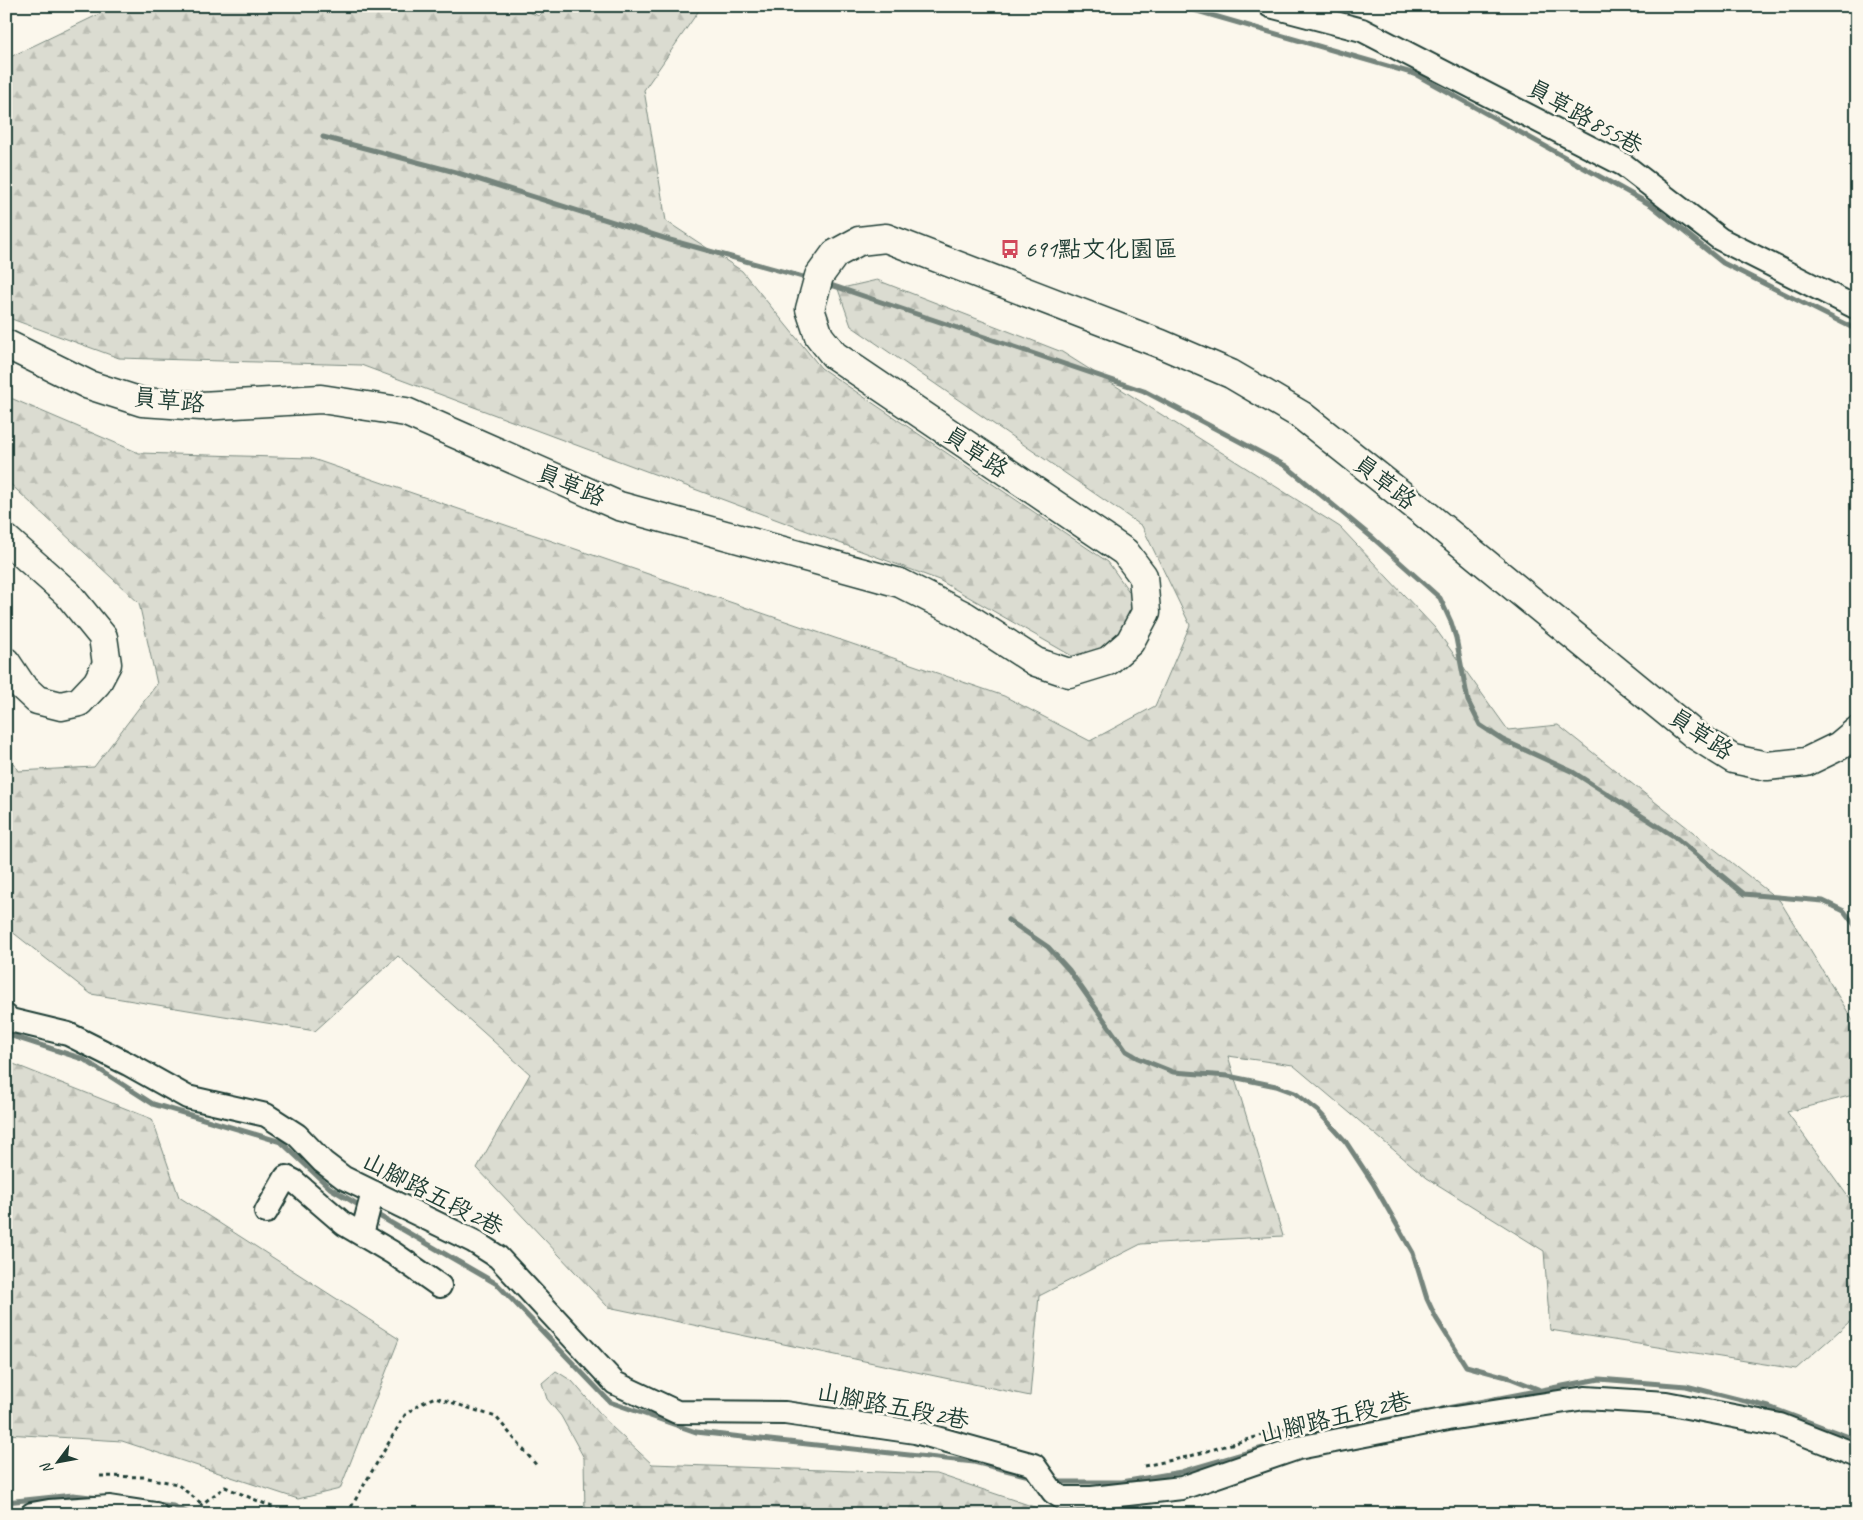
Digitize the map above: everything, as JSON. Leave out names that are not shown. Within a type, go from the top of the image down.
[{"type":"main road","name":"員草路","points":[[6,344],[89,385],[142,402],[201,406],[321,398],[406,412],[619,506],[900,583],[965,616],[1036,662],[1069,673],[1108,661],[1130,642],[1146,612],[1143,576],[1125,552],[834,355],[819,336],[810,309],[820,276],[835,254],[859,241],[886,238],[1161,344],[1231,374],[1301,415],[1423,512],[1695,735],[1733,759],[1767,766],[1806,762],[1839,746],[1857,731]]},
{"type":"main road","points":[[6,539],[68,594],[103,637],[107,664],[97,684],[79,702],[61,706],[37,700],[22,686],[6,662]]},
{"type":"street","name":"員草路855巷","points":[[1270,6],[1362,30],[1580,142],[1624,165],[1720,239],[1857,308]]},
{"type":"street","name":"山腳路五段2巷","points":[[6,1016],[10,1020],[68,1034],[128,1064],[187,1097],[266,1116],[297,1135],[323,1162],[344,1178],[473,1241],[498,1257],[615,1382],[677,1412],[785,1413],[915,1432],[1034,1465],[1052,1492],[1062,1498],[1092,1498],[1182,1488],[1298,1448],[1448,1419],[1585,1398],[1666,1403],[1780,1425],[1857,1455]]},
{"type":"street","points":[[266,1212],[286,1177],[294,1181],[344,1224],[440,1286]]},
{"type":"street","points":[[362,1234],[373,1192]]},
{"type":"street","points":[[42,1513],[110,1507],[156,1514]]},
{"type":"path","points":[[347,1514],[405,1415],[420,1404],[435,1397],[496,1417],[538,1467]]},
{"type":"path","points":[[1144,1466],[1187,1457],[1290,1427]]},
{"type":"path","points":[[100,1476],[143,1477],[177,1484],[202,1504]]},
{"type":"path","points":[[196,1514],[202,1504],[225,1487],[289,1514]]},
{"type":"green space","points":[[116,6],[514,6],[539,16],[548,6],[702,6],[644,90],[666,221],[742,271],[821,368],[1108,562],[1140,607],[1112,642],[1079,660],[939,580],[361,365],[119,358],[6,317],[6,59]]},
{"type":"green space","points":[[877,280],[1062,352],[1340,527],[1435,628],[1508,730],[1558,725],[1780,901],[1857,1027],[1857,1094],[1787,1112],[1857,1209],[1857,1315],[1796,1369],[1550,1330],[1544,1251],[1427,1178],[1293,1065],[1228,1056],[1283,1236],[1141,1244],[1039,1296],[1030,1396],[608,1307],[477,1168],[530,1074],[398,956],[315,1031],[91,994],[6,927],[6,751],[18,771],[94,767],[157,684],[139,603],[6,480],[6,396],[139,453],[310,458],[1004,696],[1090,741],[1155,706],[1190,625],[1142,526],[851,326],[838,289]]},
{"type":"green space","points":[[6,1061],[152,1119],[179,1197],[399,1339],[340,1489],[298,1499],[122,1441],[6,1434]]},
{"type":"green space","points":[[556,1371],[572,1381],[612,1427],[652,1464],[937,1474],[1055,1514],[585,1514],[584,1458],[561,1416],[547,1399],[542,1383]]},
{"type":"waterway","points":[[1180,6],[1415,74],[1651,205],[1723,263],[1857,330]]},
{"type":"waterway","points":[[323,137],[455,172],[670,240],[810,279]]},
{"type":"waterway","points":[[825,283],[1144,391],[1286,466],[1374,539],[1440,598],[1456,638],[1468,701],[1480,725],[1503,740],[1573,772],[1675,837],[1744,894],[1823,901],[1844,911],[1857,928]]},
{"type":"waterway","points":[[1008,920],[1048,947],[1069,970],[1126,1051],[1173,1072],[1228,1076],[1276,1086],[1295,1093],[1318,1111],[1346,1142],[1373,1183],[1413,1253],[1427,1299],[1436,1318],[1466,1366],[1510,1378],[1538,1389]]},
{"type":"waterway","points":[[6,1034],[83,1059],[153,1104],[281,1142],[330,1188],[362,1207]]},
{"type":"waterway","points":[[374,1213],[497,1284],[610,1402],[696,1432],[974,1462],[1033,1477]]},
{"type":"waterway","points":[[1442,1409],[1599,1379],[1686,1386],[1769,1407],[1857,1440]]},
{"type":"waterway","points":[[1310,1435],[1426,1412]]},
{"type":"waterway","points":[[1053,1482],[1122,1482],[1181,1472],[1263,1448]]},
{"type":"waterway","points":[[6,1502],[73,1495],[100,1498]]},
{"type":"waterway","points":[[156,1504],[173,1506],[191,1514]]},
{"type":"place","name":"691點文化園區","points":[[1010,249]]}]
